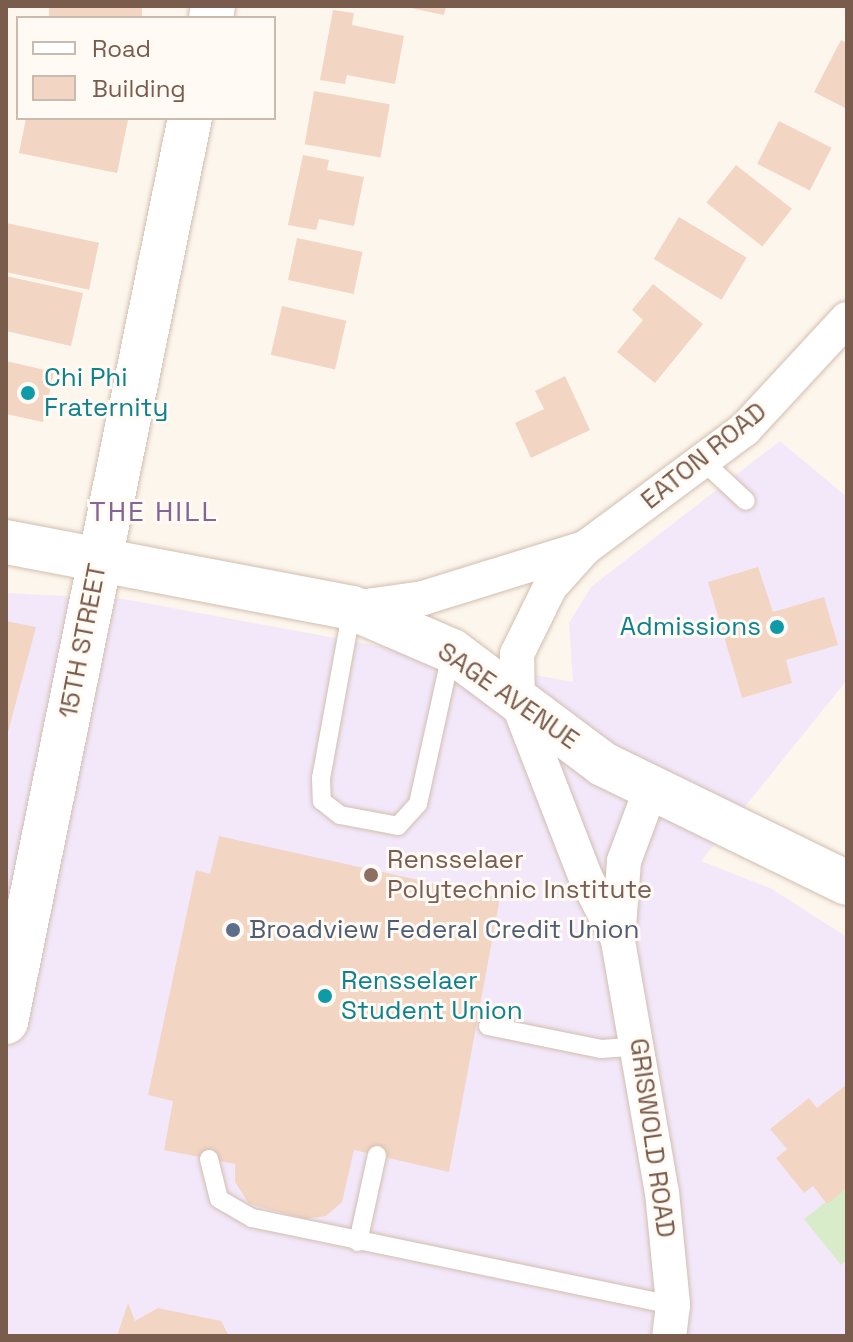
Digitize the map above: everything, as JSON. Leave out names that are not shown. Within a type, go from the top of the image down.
[{"type":"street","name":"15TH STREET","points":[[6,1022],[190,120]]},
{"type":"street","name":"EATON ROAD","points":[[518,703],[517,654],[550,587],[585,548],[745,429],[847,319]]},
{"type":"street","name":"SAGE AVENUE","points":[[6,542],[98,563],[352,608],[452,651],[603,764],[847,883]]},
{"type":"street","name":"EATON ROAD","points":[[352,608],[423,598],[585,548]]},
{"type":"street","name":"GRISWOLD ROAD","points":[[518,703],[586,878],[618,941],[640,1046],[671,1320]]},
{"type":"street","name":"GRISWOLD ROAD","points":[[618,941],[624,861],[652,786]]},
{"type":"lane","points":[[704,462],[746,501]]},
{"type":"lane","points":[[352,608],[321,778],[322,801],[340,815],[398,826],[418,804],[452,651]]},
{"type":"lane","points":[[488,1026],[601,1049],[640,1046]]},
{"type":"lane","points":[[358,1242],[377,1155]]},
{"type":"lane","points":[[209,1159],[211,1183],[232,1211],[671,1320]]},
{"type":"shaded area","name":"Rensselaer Polytechnic Institute","points":[[780,441],[847,497],[847,680],[701,861],[770,888],[847,937],[847,1336],[6,1336],[6,593],[124,599],[573,682],[569,623],[591,587]]},
{"type":"green space","points":[[847,1185],[847,1260],[841,1265],[804,1219]]},
{"type":"building","points":[[49,6],[142,6],[142,16],[49,16]]},
{"type":"building","points":[[401,6],[446,6],[444,15]]},
{"type":"building","points":[[333,10],[354,13],[352,25],[404,36],[395,84],[347,75],[345,84],[320,80]]},
{"type":"building","points":[[841,40],[847,43],[847,109],[814,92]]},
{"type":"building","points":[[314,91],[390,104],[380,158],[305,144]]},
{"type":"building","points":[[26,120],[128,120],[117,173],[19,153]]},
{"type":"building","points":[[779,121],[832,148],[810,191],[757,164]]},
{"type":"building","points":[[303,155],[329,160],[327,170],[364,177],[354,226],[319,219],[316,230],[288,225]]},
{"type":"building","points":[[736,165],[792,209],[762,247],[706,203]]},
{"type":"building","points":[[679,217],[747,258],[721,300],[654,259]]},
{"type":"building","points":[[6,223],[99,243],[89,290],[6,272]]},
{"type":"building","points":[[297,238],[363,252],[354,294],[288,280]]},
{"type":"building","points":[[6,276],[83,293],[71,346],[6,331]]},
{"type":"building","points":[[653,284],[703,324],[655,383],[617,352],[643,320],[632,310]]},
{"type":"building","points":[[282,306],[346,321],[335,370],[271,355]]},
{"type":"building","name":"Chi Phi Fraternity","points":[[6,361],[54,372],[43,422],[6,414]]},
{"type":"building","points":[[565,376],[590,430],[531,458],[515,423],[544,409],[535,391]]},
{"type":"building","name":"Admissions","points":[[758,567],[773,612],[824,597],[838,645],[786,660],[792,683],[742,698],[708,582]]},
{"type":"building","points":[[6,621],[36,627],[7,736],[6,736]]},
{"type":"building","name":"Rensselaer Student Union","points":[[219,836],[500,898],[449,1172],[354,1150],[342,1202],[326,1216],[306,1219],[249,1204],[235,1182],[235,1164],[164,1150],[173,1101],[148,1095],[196,870],[210,874]]},
{"type":"building","points":[[847,1084],[847,1188],[827,1204],[813,1186],[804,1193],[776,1158],[787,1149],[770,1129],[809,1098],[817,1108]]},
{"type":"building","points":[[128,1303],[135,1321],[158,1308],[221,1321],[229,1336],[117,1336]]},
{"type":"place","name":"Chi Phi Fraternity","points":[[28,393]]},
{"type":"place","name":"Admissions","points":[[777,627]]},
{"type":"place","name":"Rensselaer Polytechnic Institute","points":[[371,875]]},
{"type":"place","name":"Broadview Federal Credit Union","points":[[233,930]]},
{"type":"place","name":"Rensselaer Student Union","points":[[325,996]]},
{"type":"district","name":"THE HILL","points":[[154,511]]}]
